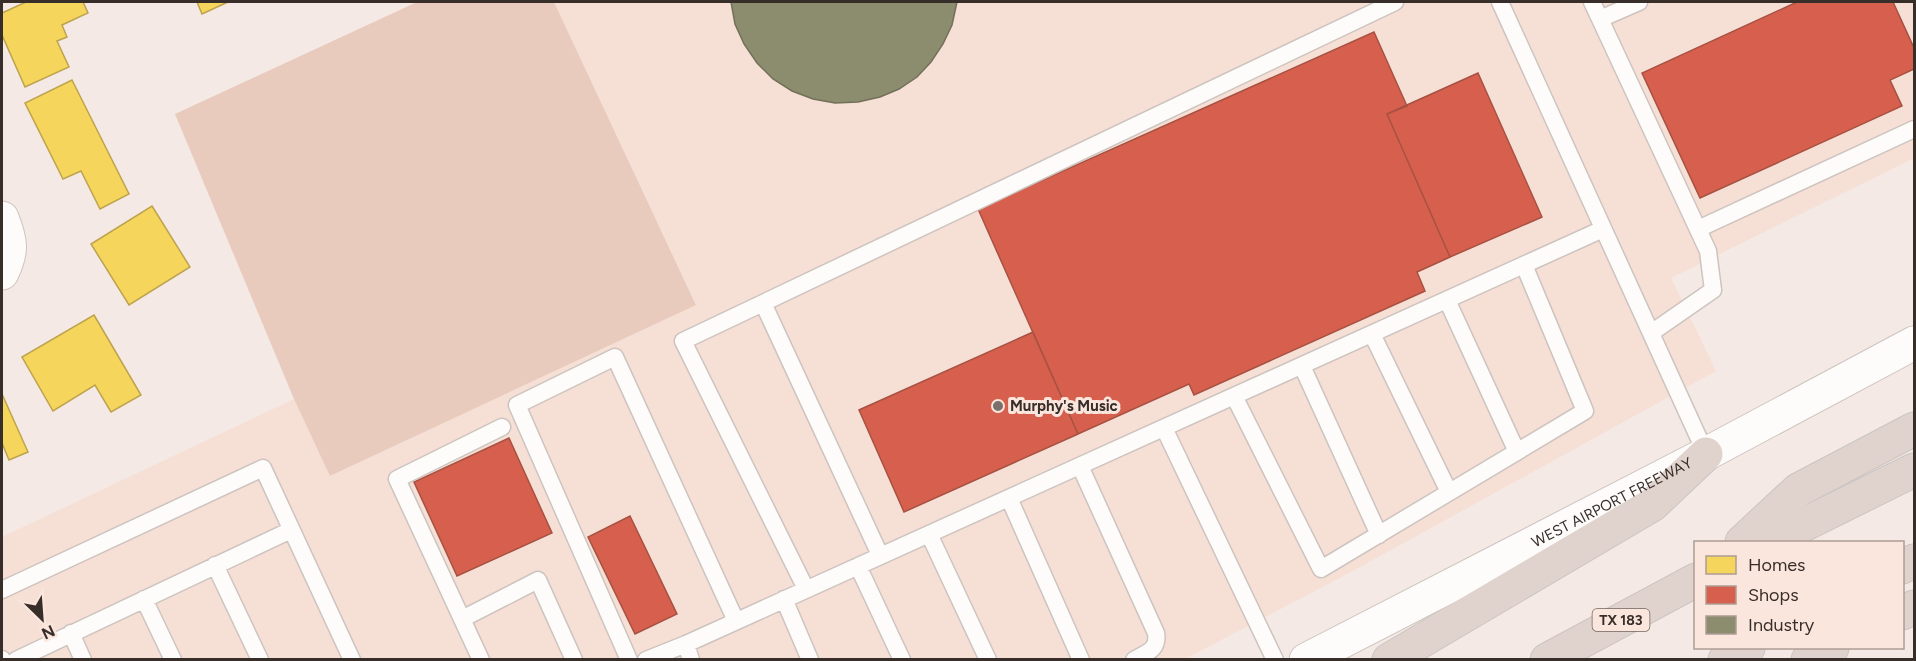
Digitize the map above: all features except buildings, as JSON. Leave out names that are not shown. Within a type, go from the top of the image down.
[{"type":"highway","points":[[1744,541],[1798,490],[1914,429]]},
{"type":"highway","points":[[1389,660],[1652,505],[1706,454]]},
{"type":"highway","points":[[1774,541],[1914,470]]},
{"type":"highway","name":"TX 183","points":[[1547,660],[1694,581]]},
{"type":"highway","points":[[1725,660],[1746,649]]},
{"type":"highway","points":[[1808,660],[1830,649]]},
{"type":"main road","points":[[2,218],[10,246],[10,257],[2,273]]},
{"type":"main road","name":"WEST AIRPORT FREEWAY","points":[[1306,660],[1914,344]]},
{"type":"main road","points":[[1873,365],[1914,354]]},
{"type":"lane","points":[[806,589],[683,341],[1395,2]]},
{"type":"lane","points":[[1500,2],[1706,454]]},
{"type":"lane","points":[[1592,2],[1708,251],[1713,290],[1651,333]]},
{"type":"lane","points":[[1600,19],[1639,2]]},
{"type":"lane","points":[[1698,229],[1914,129]]},
{"type":"lane","points":[[646,660],[689,652],[736,621],[1603,229]]},
{"type":"lane","points":[[1234,396],[1321,569],[1585,411],[1524,265]]},
{"type":"lane","points":[[1447,300],[1517,452]]},
{"type":"lane","points":[[763,303],[880,555]]},
{"type":"lane","points":[[1372,334],[1449,492]]},
{"type":"lane","points":[[629,660],[517,405],[615,357],[736,621]]},
{"type":"lane","points":[[1302,366],[1379,535]]},
{"type":"lane","points":[[481,660],[397,479],[502,427]]},
{"type":"lane","points":[[1164,428],[1275,660]]},
{"type":"lane","points":[[1080,466],[1156,633],[1156,645],[1152,651],[1134,660]]},
{"type":"lane","points":[[2,590],[263,468],[352,660]]},
{"type":"lane","points":[[1009,498],[1081,660]]},
{"type":"lane","points":[[16,660],[291,530]]},
{"type":"lane","points":[[930,534],[988,660]]},
{"type":"lane","points":[[215,566],[260,660]]},
{"type":"lane","points":[[858,566],[902,660]]},
{"type":"lane","points":[[462,619],[538,580],[574,660]]},
{"type":"lane","points":[[144,599],[172,660]]},
{"type":"lane","points":[[784,599],[810,660]]},
{"type":"lane","points":[[71,633],[83,660]]},
{"type":"shaded area","points":[[417,2],[554,2],[696,305],[330,476],[294,399],[175,114]]},
{"type":"shaded area","points":[[554,2],[1913,2],[1914,158],[1671,278],[1716,371],[1351,572],[1185,659],[2,659],[2,537],[294,399],[331,476],[696,304]]},
{"type":"place","name":"Murphy's Music","points":[[998,406]]}]
